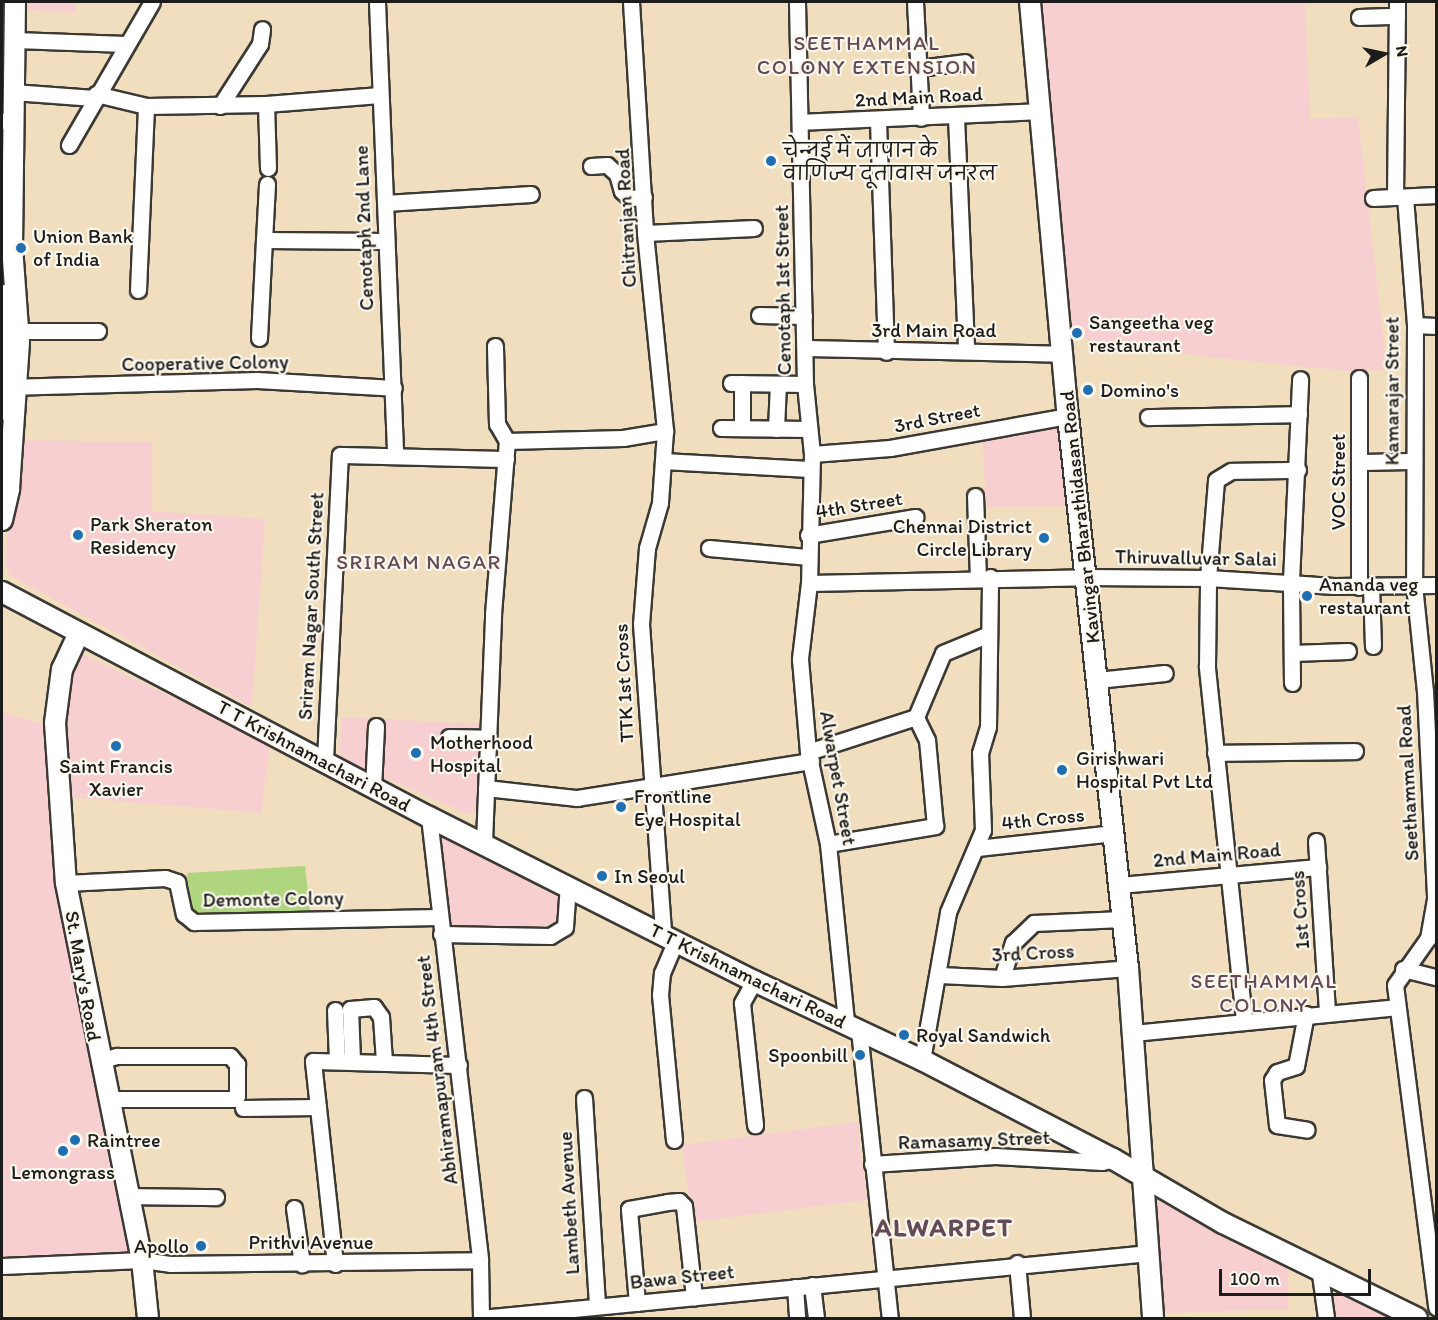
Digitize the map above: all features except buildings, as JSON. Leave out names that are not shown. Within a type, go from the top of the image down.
[{"type":"main road","points":[[2,420],[10,387],[18,331],[8,253],[2,121],[3,2]]},
{"type":"main road","points":[[2,520],[9,489],[10,387],[3,286],[8,253],[15,2]]},
{"type":"main road","name":"Kavingar Bharathidasan Road","points":[[1030,2],[1068,416],[1128,968],[1140,1175],[1149,1253],[1153,1318]]},
{"type":"main road","name":"T T Krishnamachari Road","points":[[6,592],[79,633],[325,760],[429,817],[484,842],[568,888],[754,981],[922,1060],[1113,1159],[1320,1274],[1417,1318]]},
{"type":"main road","name":"St. Mary's Road","points":[[79,633],[62,669],[55,723],[66,883],[99,1061],[142,1260],[148,1318]]},
{"type":"street","points":[[69,145],[95,96],[152,2]]},
{"type":"street","name":"Cenotaph 2nd Lane","points":[[377,2],[395,454]]},
{"type":"street","name":"Chitranjan Road","points":[[631,2],[645,232],[665,431]]},
{"type":"street","name":"Cenotaph 1st Street","points":[[797,2],[805,384],[810,461]]},
{"type":"street","points":[[915,2],[921,118]]},
{"type":"street","points":[[1359,17],[1397,9]]},
{"type":"street","name":"Kamarajar Street","points":[[1397,9],[1400,197],[1415,325],[1414,585]]},
{"type":"street","points":[[220,106],[260,44],[262,29]]},
{"type":"street","points":[[15,40],[126,44]]},
{"type":"street","points":[[919,68],[965,62]]},
{"type":"street","points":[[13,92],[95,96],[146,106],[266,104],[380,95]]},
{"type":"street","points":[[266,104],[268,168]]},
{"type":"street","points":[[138,290],[146,106]]},
{"type":"street","name":"2nd Main Road","points":[[800,122],[878,121],[1040,111]]},
{"type":"street","points":[[956,117],[966,350]]},
{"type":"street","points":[[878,121],[886,352]]},
{"type":"street","points":[[591,166],[607,165],[617,174],[622,191],[630,198],[644,196]]},
{"type":"street","points":[[259,338],[267,184]]},
{"type":"street","points":[[385,203],[531,194]]},
{"type":"street","points":[[1373,198],[1437,195]]},
{"type":"street","points":[[645,232],[754,228]]},
{"type":"street","points":[[264,240],[385,241]]},
{"type":"street","points":[[759,315],[804,316]]},
{"type":"street","points":[[1415,325],[1437,327]]},
{"type":"street","points":[[18,331],[98,331]]},
{"type":"street","points":[[484,842],[488,738],[507,441],[497,424],[495,346]]},
{"type":"street","name":"3rd Main Road","points":[[805,348],[886,352],[966,350],[1064,354]]},
{"type":"street","name":"VOC Street","points":[[1359,378],[1359,462],[1365,586],[1373,646]]},
{"type":"street","points":[[1292,683],[1291,581],[1298,470],[1300,379]]},
{"type":"street","name":"Cooperative Colony","points":[[10,387],[257,380],[394,388]]},
{"type":"street","points":[[742,428],[736,383],[805,384]]},
{"type":"street","points":[[776,429],[778,384]]},
{"type":"street","points":[[1148,417],[1299,414]]},
{"type":"street","name":"3rd Street","points":[[663,461],[810,461],[1068,416]]},
{"type":"street","points":[[721,428],[809,429]]},
{"type":"street","points":[[507,441],[623,438],[665,431]]},
{"type":"street","name":"TTK 1st Cross","points":[[665,431],[660,503],[647,548],[641,624],[650,787],[670,937]]},
{"type":"street","points":[[395,454],[506,459]]},
{"type":"street","name":"Sriram Nagar South Street","points":[[325,760],[340,455],[395,454]]},
{"type":"street","name":"Alwarpet Street","points":[[810,461],[807,557],[810,583],[800,659],[810,757],[828,844],[872,1164],[890,1318]]},
{"type":"street","points":[[1359,462],[1413,461]]},
{"type":"street","points":[[1244,1020],[1207,666],[1208,578],[1219,475],[1231,471],[1298,470]]},
{"type":"street","points":[[922,1060],[940,975],[948,912],[978,848],[983,830],[980,753],[988,727],[989,634],[975,496]]},
{"type":"street","name":"4th Street","points":[[808,535],[916,517]]},
{"type":"street","points":[[709,548],[807,557]]},
{"type":"street","name":"Thiruvalluvar Salai","points":[[810,583],[984,577],[1087,577],[1208,578],[1365,586],[1437,585]]},
{"type":"street","name":"Seethammal Road","points":[[1414,585],[1431,690],[1435,900],[1428,938],[1403,969],[1395,985],[1396,1007],[1437,1307]]},
{"type":"street","points":[[486,788],[577,798],[650,787],[810,757],[916,717],[943,653],[989,634]]},
{"type":"street","points":[[1292,653],[1348,651]]},
{"type":"street","points":[[1097,680],[1164,674]]},
{"type":"street","points":[[828,844],[934,826],[927,740],[916,717]]},
{"type":"street","points":[[373,788],[376,726]]},
{"type":"street","points":[[449,737],[488,738]]},
{"type":"street","points":[[1215,753],[1355,751]]},
{"type":"street","name":"Abhiramapuram 4th Street","points":[[429,817],[438,917],[459,1065],[480,1260],[481,1318]]},
{"type":"street","name":"4th Cross","points":[[978,848],[1113,833]]},
{"type":"street","name":"1st Cross","points":[[1316,841],[1327,1012]]},
{"type":"street","name":"2nd Main Road","points":[[1119,885],[1318,867]]},
{"type":"street","name":"Demonte Colony","points":[[66,883],[165,878],[177,882],[184,914],[194,922],[438,917]]},
{"type":"street","points":[[441,934],[550,936],[565,927],[568,888]]},
{"type":"street","points":[[1002,978],[1013,943],[1034,923],[1122,920]]},
{"type":"street","points":[[670,937],[660,995],[674,1140]]},
{"type":"street","name":"3rd Cross","points":[[940,975],[1002,978],[1128,968]]},
{"type":"street","points":[[1403,969],[1437,977]]},
{"type":"street","points":[[754,981],[742,1003],[755,1125]]},
{"type":"street","points":[[344,1060],[350,1009],[374,1007],[381,1017],[384,1061]]},
{"type":"street","points":[[1133,1033],[1244,1020],[1396,1007]]},
{"type":"street","points":[[338,1008],[344,1060]]},
{"type":"street","points":[[1306,1014],[1296,1066],[1277,1072],[1272,1080],[1276,1125],[1307,1130]]},
{"type":"street","points":[[99,1061],[117,1056],[230,1056],[237,1064],[237,1096],[233,1100],[108,1099]]},
{"type":"street","points":[[335,1263],[314,1061],[384,1061],[459,1065]]},
{"type":"street","name":"Lambeth Avenue","points":[[584,1098],[597,1306]]},
{"type":"street","points":[[243,1108],[318,1107]]},
{"type":"street","name":"Ramasamy Street","points":[[872,1164],[995,1156],[1102,1162],[1113,1159]]},
{"type":"street","points":[[128,1196],[216,1197]]},
{"type":"street","points":[[637,1304],[628,1214],[630,1207],[645,1205],[679,1201],[683,1204],[694,1297]]},
{"type":"street","points":[[294,1208],[302,1264]]},
{"type":"street","name":"Bawa Street","points":[[481,1318],[637,1304],[1017,1263],[1149,1253]]},
{"type":"street","name":"Prithvi Avenue","points":[[2,1266],[142,1260],[170,1264],[302,1264],[480,1260]]},
{"type":"street","points":[[1017,1263],[1022,1318]]},
{"type":"street","points":[[1320,1274],[1326,1318]]},
{"type":"street","points":[[812,1285],[816,1318]]},
{"type":"street","points":[[795,1287],[797,1318]]},
{"type":"shaded area","points":[[20,2],[75,2],[75,13],[20,10]]},
{"type":"shaded area","points":[[1036,2],[1305,2],[1310,119],[1358,117],[1387,370],[1347,371],[1209,357],[1065,337]]},
{"type":"shaded area","points":[[1058,427],[1067,506],[987,507],[982,441]]},
{"type":"shaded area","points":[[18,440],[152,442],[152,511],[265,519],[252,707],[11,576],[5,563]]},
{"type":"shaded area","points":[[80,653],[270,744],[261,813],[67,797],[67,661]]},
{"type":"shaded area","points":[[2,712],[43,724],[65,918],[128,1251],[122,1257],[2,1264]]},
{"type":"shaded area","points":[[342,717],[481,724],[478,810],[470,815],[339,758]]},
{"type":"shaded area","points":[[437,827],[557,895],[557,918],[548,926],[447,929]]},
{"type":"shaded area","points":[[857,1122],[867,1200],[692,1222],[682,1145]]},
{"type":"shaded area","points":[[1156,1200],[1287,1265],[1289,1309],[1164,1313]]},
{"type":"shaded area","points":[[1336,1292],[1389,1318],[1333,1318],[1330,1297]]},
{"type":"green space","points":[[305,866],[310,911],[191,914],[187,873]]},
{"type":"place","name":"चेन्नई में जापान के वाणिज्य दूतावास जनरल","points":[[771,161]]},
{"type":"place","name":"Union Bank of India","points":[[21,248]]},
{"type":"place","name":"Sangeetha veg restaurant","points":[[1077,333]]},
{"type":"place","name":"Domino's","points":[[1088,390]]},
{"type":"place","name":"Park Sheraton Residency","points":[[78,535]]},
{"type":"place","name":"Chennai District Circle Library","points":[[1044,538]]},
{"type":"place","name":"Ananda veg restaurant","points":[[1307,596]]},
{"type":"place","name":"Saint Francis Xavier","points":[[116,746]]},
{"type":"place","name":"Motherhood Hospital","points":[[416,753]]},
{"type":"place","name":"Girishwari Hospital Pvt Ltd","points":[[1062,770]]},
{"type":"place","name":"Frontline Eye Hospital","points":[[621,807]]},
{"type":"place","name":"In Seoul","points":[[602,876]]},
{"type":"place","name":"Royal Sandwich","points":[[904,1035]]},
{"type":"place","name":"Spoonbill","points":[[860,1055]]},
{"type":"place","name":"Raintree","points":[[75,1140]]},
{"type":"place","name":"Lemongrass","points":[[63,1151]]},
{"type":"place","name":"Apollo","points":[[201,1246]]},
{"type":"district","name":"SEETHAMMAL COLONY EXTENSION","points":[[867,55]]},
{"type":"district","name":"SRIRAM NAGAR","points":[[419,562]]},
{"type":"district","name":"SEETHAMMAL COLONY","points":[[1264,993]]},
{"type":"district","name":"ALWARPET","points":[[944,1228]]}]
